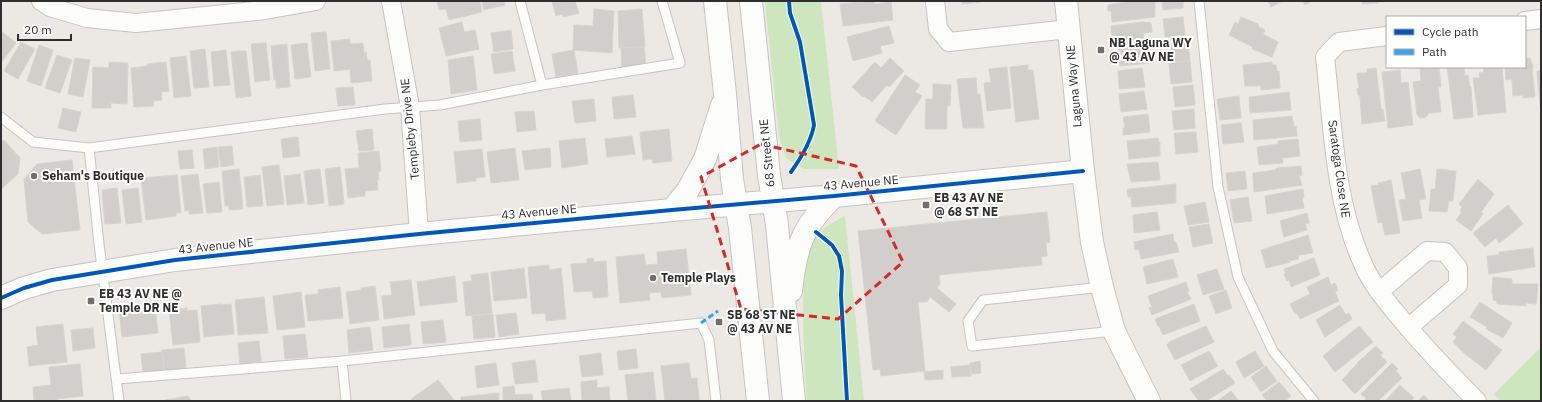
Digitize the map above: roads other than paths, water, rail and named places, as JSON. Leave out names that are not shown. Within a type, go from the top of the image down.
[{"type":"street","points":[[41,1],[50,7],[87,18],[136,23],[264,6],[316,1]]},
{"type":"street","name":"Templeby Drive NE","points":[[391,1],[410,107],[420,234]]},
{"type":"street","points":[[715,1],[735,204],[740,228],[758,401]]},
{"type":"street","name":"68 Street NE","points":[[751,1],[772,201],[777,224],[794,401]]},
{"type":"street","points":[[935,1],[938,29],[949,42],[1069,29]]},
{"type":"street","name":"Laguna Way NE","points":[[1066,1],[1083,172],[1092,242],[1114,331],[1149,401]]},
{"type":"street","points":[[1526,21],[1541,20]]},
{"type":"street","name":"Saratoga Close NE","points":[[1386,36],[1340,42],[1325,57],[1338,178],[1347,225],[1363,266],[1378,292],[1427,350],[1477,401]]},
{"type":"street","points":[[672,210],[688,190],[705,159],[725,94]]},
{"type":"street","name":"43 Avenue NE","points":[[1,298],[24,288],[52,280],[175,260],[420,234],[1083,172]]},
{"type":"street","points":[[787,326],[793,271],[800,243],[807,227],[819,211],[834,196]]},
{"type":"street","points":[[1378,292],[1427,251],[1445,252],[1458,268],[1458,285],[1408,328]]},
{"type":"lane","points":[[520,1],[542,85]]},
{"type":"lane","points":[[1,117],[33,142],[89,148],[410,107],[440,105],[542,85],[680,63],[662,1]]},
{"type":"lane","points":[[1199,1],[1218,187],[1238,277],[1273,351],[1314,401]]},
{"type":"lane","points":[[89,148],[99,244],[119,401]]},
{"type":"lane","points":[[1102,287],[983,300],[968,321],[972,346],[1114,331]]},
{"type":"lane","points":[[117,379],[342,361],[701,323],[709,340],[716,401]]},
{"type":"lane","points":[[342,361],[346,401]]},
{"type":"place","name":"NB Laguna WY @ 43 AV NE","points":[[1101,50]]},
{"type":"place","name":"Seham's Boutique","points":[[34,176]]},
{"type":"place","name":"EB 43 AV NE @ 68 ST NE","points":[[926,205]]},
{"type":"place","name":"Temple Plays","points":[[653,278]]},
{"type":"place","name":"EB 43 AV NE @ Temple DR NE","points":[[91,301]]},
{"type":"place","name":"SB 68 ST NE @ 43 AV NE","points":[[719,322]]}]
